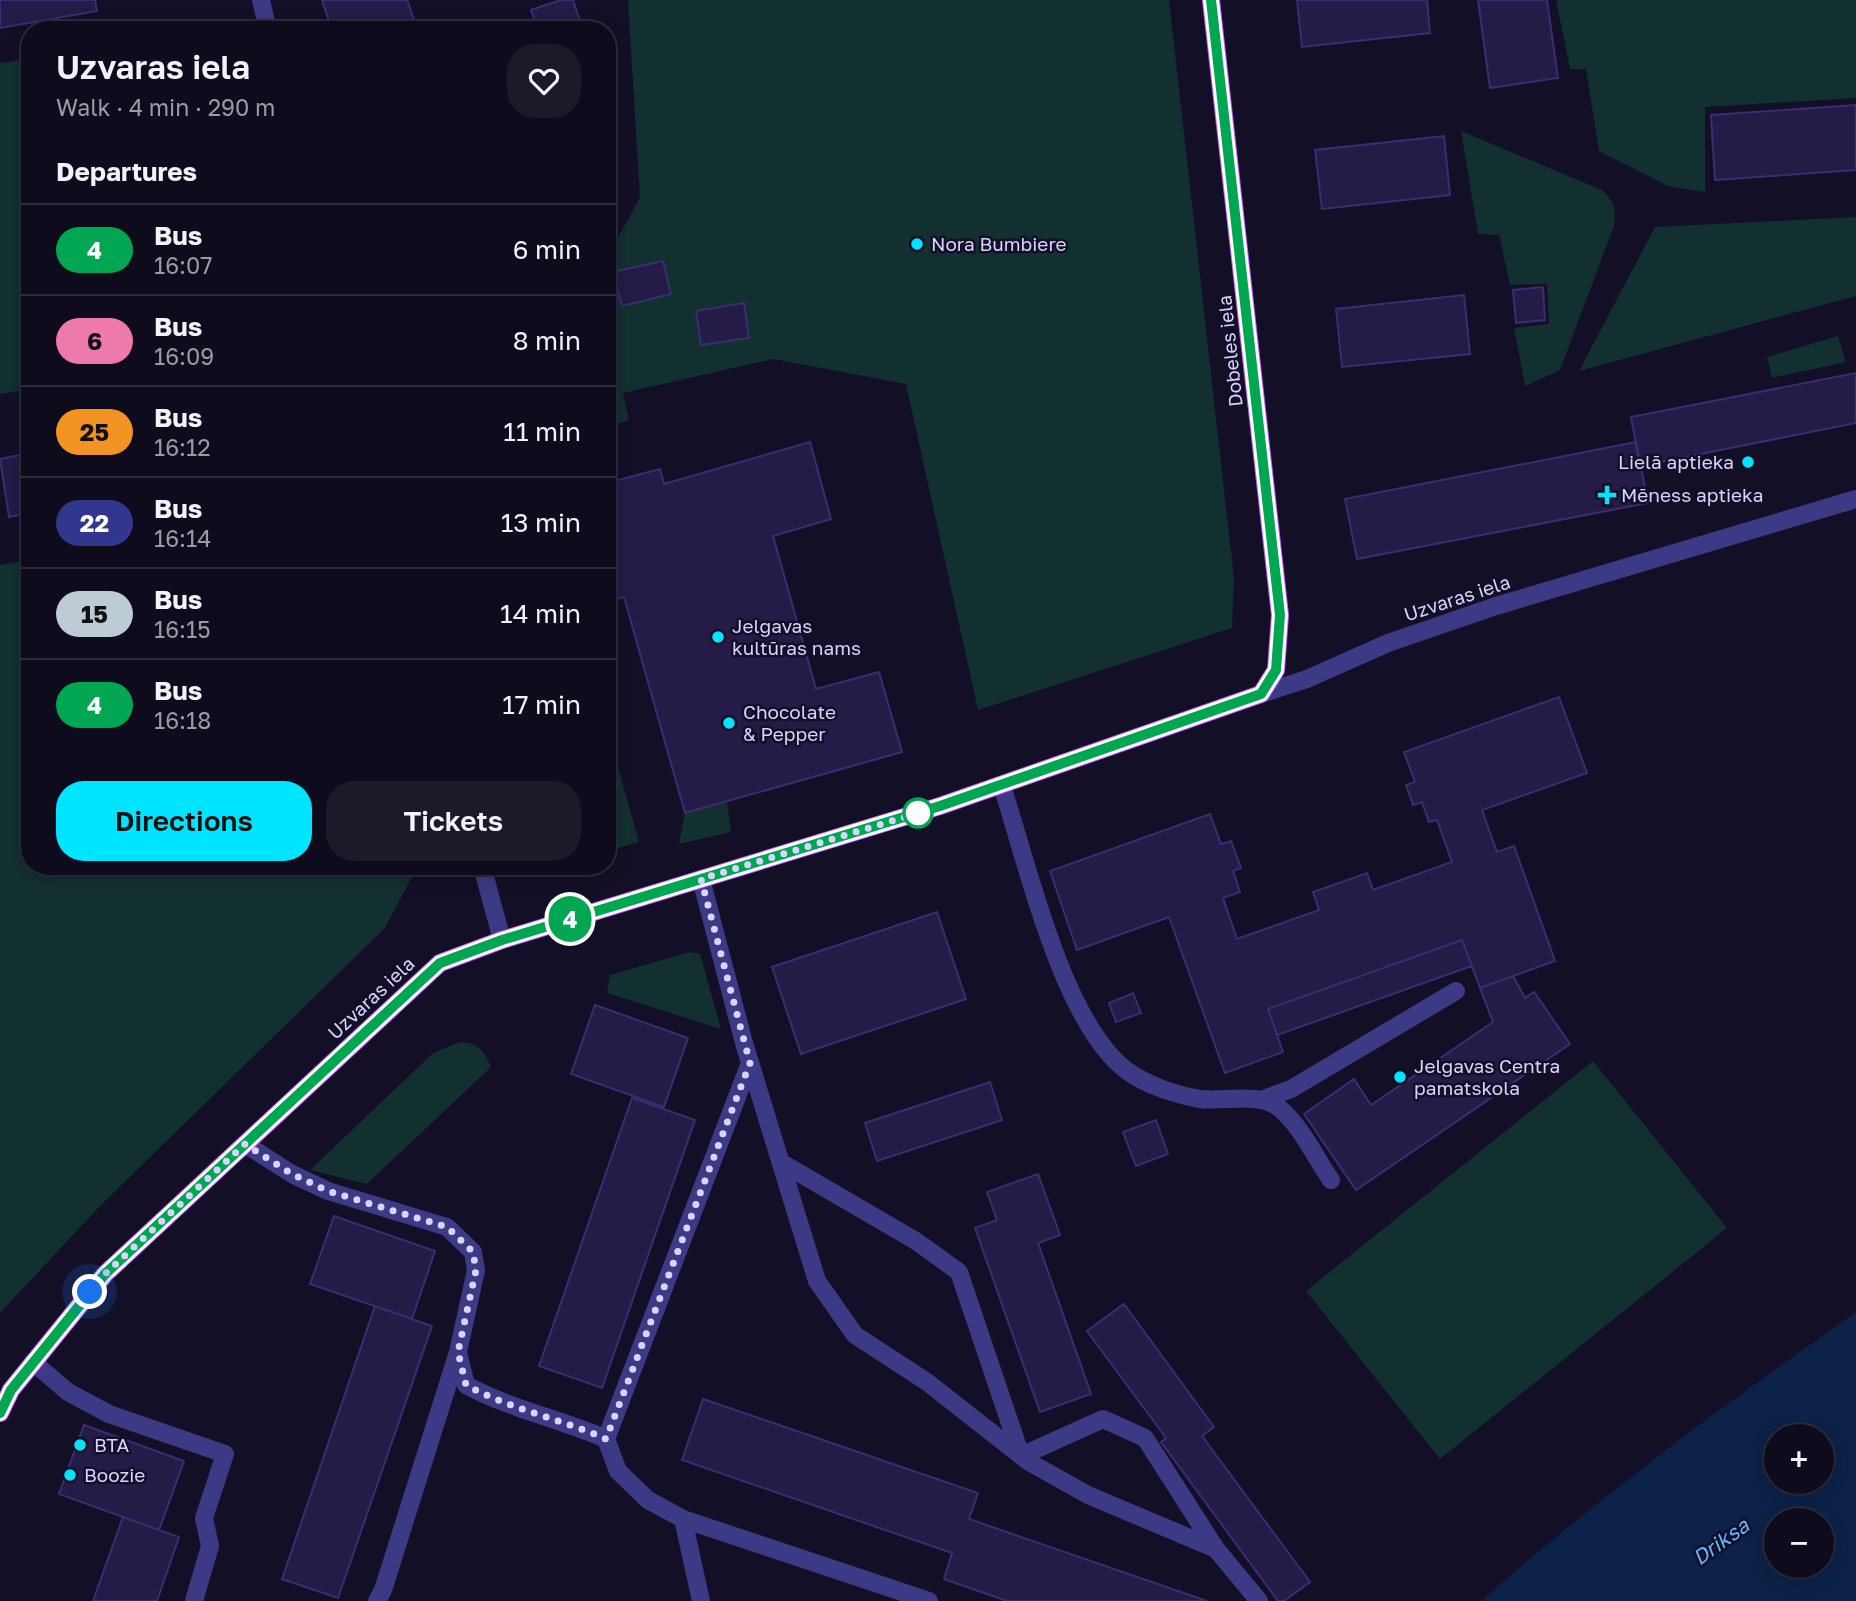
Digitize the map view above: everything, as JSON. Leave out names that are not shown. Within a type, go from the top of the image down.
[{"type":"main road","name":"Dobeles iela","points":[[1211,0],[1280,615],[1276,670],[1261,694]]},
{"type":"main road","name":"Uzvaras iela","points":[[0,1413],[11,1390],[105,1274],[440,963],[502,940],[1002,786],[1261,694]]},
{"type":"street","points":[[261,0],[266,21]]},
{"type":"street","name":"Uzvaras iela","points":[[1261,694],[1307,679],[1388,643],[1496,607],[1856,499]]},
{"type":"street","points":[[1002,786],[1058,957],[1097,1040],[1126,1070],[1159,1087],[1199,1098],[1261,1100],[1276,1105],[1287,1115],[1331,1180]]},
{"type":"street","points":[[484,875],[502,940]]},
{"type":"street","points":[[701,879],[750,1063],[817,1281],[855,1335],[927,1382],[1021,1456],[1088,1495],[1216,1549]]},
{"type":"street","points":[[1261,1100],[1291,1089],[1455,991]]},
{"type":"street","points":[[750,1063],[606,1439],[618,1471],[648,1500],[683,1519],[929,1601]]},
{"type":"street","points":[[245,1144],[292,1174],[328,1191],[447,1227],[473,1252],[476,1270],[458,1352],[377,1601]]},
{"type":"street","points":[[782,1163],[916,1241],[959,1272],[1021,1456]]},
{"type":"street","points":[[458,1352],[466,1385],[492,1399],[569,1422],[606,1439]]},
{"type":"street","points":[[33,1362],[68,1392],[109,1414],[225,1454],[204,1518],[211,1546],[194,1601]]},
{"type":"street","points":[[1021,1456],[1103,1419],[1144,1438],[1216,1549],[1259,1601]]},
{"type":"street","points":[[683,1519],[701,1601]]},
{"type":"green space","points":[[628,0],[1169,0],[1234,578],[1232,628],[978,710],[906,384],[773,359],[623,393],[629,420],[616,424],[616,241],[640,198]]},
{"type":"green space","points":[[1556,0],[1856,0],[1856,98],[1705,107],[1705,192],[1668,186],[1599,151],[1586,69],[1570,69]]},
{"type":"green space","points":[[21,60],[21,390],[0,394],[0,63]]},
{"type":"green space","points":[[1461,131],[1602,190],[1614,206],[1614,226],[1560,370],[1525,386],[1514,328],[1549,324],[1547,284],[1510,285],[1499,235],[1478,234]]},
{"type":"green space","points":[[1856,217],[1856,296],[1579,371],[1655,227]]},
{"type":"green space","points":[[1838,336],[1846,362],[1772,378],[1767,357]]},
{"type":"green space","points":[[21,562],[21,875],[413,875],[384,929],[99,1207],[0,1313],[0,565]]},
{"type":"green space","points":[[616,760],[639,842],[616,848]]},
{"type":"green space","points":[[727,802],[731,832],[679,844],[685,813]]},
{"type":"green space","points":[[690,952],[700,954],[721,1029],[607,993],[610,975]]},
{"type":"green space","points":[[460,1042],[480,1049],[491,1067],[367,1184],[310,1170],[433,1053]]},
{"type":"green space","points":[[1593,1061],[1727,1228],[1440,1459],[1306,1291]]},
{"type":"water","name":"Driksa","points":[[1856,1312],[1856,1601],[1481,1601],[1618,1487]]},
{"type":"building","points":[[0,0],[95,0],[97,11],[40,21],[21,21],[21,24],[0,28]]},
{"type":"building","points":[[322,0],[407,0],[415,21],[329,21]]},
{"type":"building","points":[[561,0],[573,0],[580,21],[535,21],[531,10]]},
{"type":"building","points":[[1297,0],[1427,0],[1430,33],[1302,47]]},
{"type":"building","points":[[1478,0],[1547,0],[1558,78],[1490,88]]},
{"type":"building","points":[[1856,105],[1856,170],[1715,180],[1711,115]]},
{"type":"building","points":[[1444,136],[1450,195],[1322,209],[1315,150]]},
{"type":"building","points":[[663,261],[671,294],[622,306],[616,271]]},
{"type":"building","points":[[1543,287],[1545,320],[1516,323],[1513,290]]},
{"type":"building","points":[[1464,295],[1470,354],[1342,367],[1336,309]]},
{"type":"building","points":[[744,303],[749,338],[701,345],[696,311]]},
{"type":"building","points":[[1856,373],[1856,423],[1640,466],[1631,417]]},
{"type":"building","name":"Jelgavas kultūras nams","points":[[810,442],[831,519],[773,536],[816,689],[879,672],[902,752],[685,813],[624,597],[616,599],[616,481],[660,469],[664,484]]},
{"type":"building","points":[[1636,442],[1648,503],[1357,559],[1345,499]]},
{"type":"building","points":[[21,455],[21,515],[9,517],[0,459]]},
{"type":"building","points":[[1559,697],[1587,773],[1482,810],[1497,852],[1514,846],[1555,961],[1480,988],[1462,940],[1268,1009],[1283,1052],[1225,1073],[1169,917],[1077,950],[1050,871],[1210,814],[1221,844],[1231,841],[1241,868],[1233,871],[1240,892],[1223,898],[1237,939],[1319,910],[1313,892],[1367,873],[1373,890],[1452,862],[1437,820],[1429,822],[1422,802],[1413,805],[1406,785],[1415,782],[1404,752]]},
{"type":"building","points":[[937,912],[966,999],[801,1054],[772,967]]},
{"type":"building","points":[[1462,940],[1472,966],[1277,1035],[1268,1009]]},
{"type":"building","points":[[1513,976],[1525,998],[1534,992],[1570,1044],[1356,1190],[1304,1114],[1354,1079],[1371,1105],[1493,1022],[1480,988]]},
{"type":"building","points":[[1133,993],[1141,1013],[1116,1022],[1109,1003]]},
{"type":"building","points":[[595,1005],[688,1038],[664,1107],[571,1074]]},
{"type":"building","points":[[990,1082],[1002,1120],[877,1161],[865,1123]]},
{"type":"building","points":[[632,1098],[695,1120],[602,1388],[539,1366]]},
{"type":"building","points":[[1156,1120],[1168,1154],[1136,1166],[1123,1132]]},
{"type":"building","points":[[1038,1174],[1060,1235],[1038,1243],[1091,1394],[1040,1412],[975,1228],[997,1220],[987,1192]]},
{"type":"building","points":[[334,1216],[435,1251],[412,1319],[310,1284]]},
{"type":"building","points":[[1124,1304],[1214,1427],[1202,1436],[1310,1582],[1284,1601],[1278,1601],[1161,1442],[1166,1438],[1087,1331]]},
{"type":"building","points":[[375,1306],[432,1326],[338,1598],[282,1579]]},
{"type":"building","points":[[703,1399],[978,1493],[969,1519],[1207,1601],[1007,1601],[944,1579],[952,1553],[682,1460]]},
{"type":"building","points":[[84,1425],[184,1461],[159,1530],[59,1494]]},
{"type":"building","points":[[123,1517],[179,1537],[157,1601],[93,1601]]},
{"type":"bus line","name":"4","points":[[0,1413],[11,1390],[105,1274],[440,963],[502,940],[1002,786],[1261,694],[1276,670],[1280,615],[1211,0]]},
{"type":"place","name":"Nora Bumbiere","points":[[917,244]]},
{"type":"place","name":"Lielā aptieka","points":[[1748,462]]},
{"type":"place","name":"Mēness aptieka","points":[[1607,495]]},
{"type":"place","name":"Jelgavas kultūras nams","points":[[718,637]]},
{"type":"place","name":"Chocolate & Pepper","points":[[729,723]]},
{"type":"place","name":"Jelgavas Centra pamatskola","points":[[1400,1077]]},
{"type":"place","name":"BTA","points":[[80,1445]]},
{"type":"place","name":"Boozie","points":[[70,1475]]},
{"type":"route","points":[[90,1292],[105,1274],[245,1144],[292,1174],[328,1191],[447,1227],[473,1252],[476,1270],[458,1352],[466,1385],[492,1399],[569,1422],[606,1439],[750,1063],[701,879],[918,813]]}]
